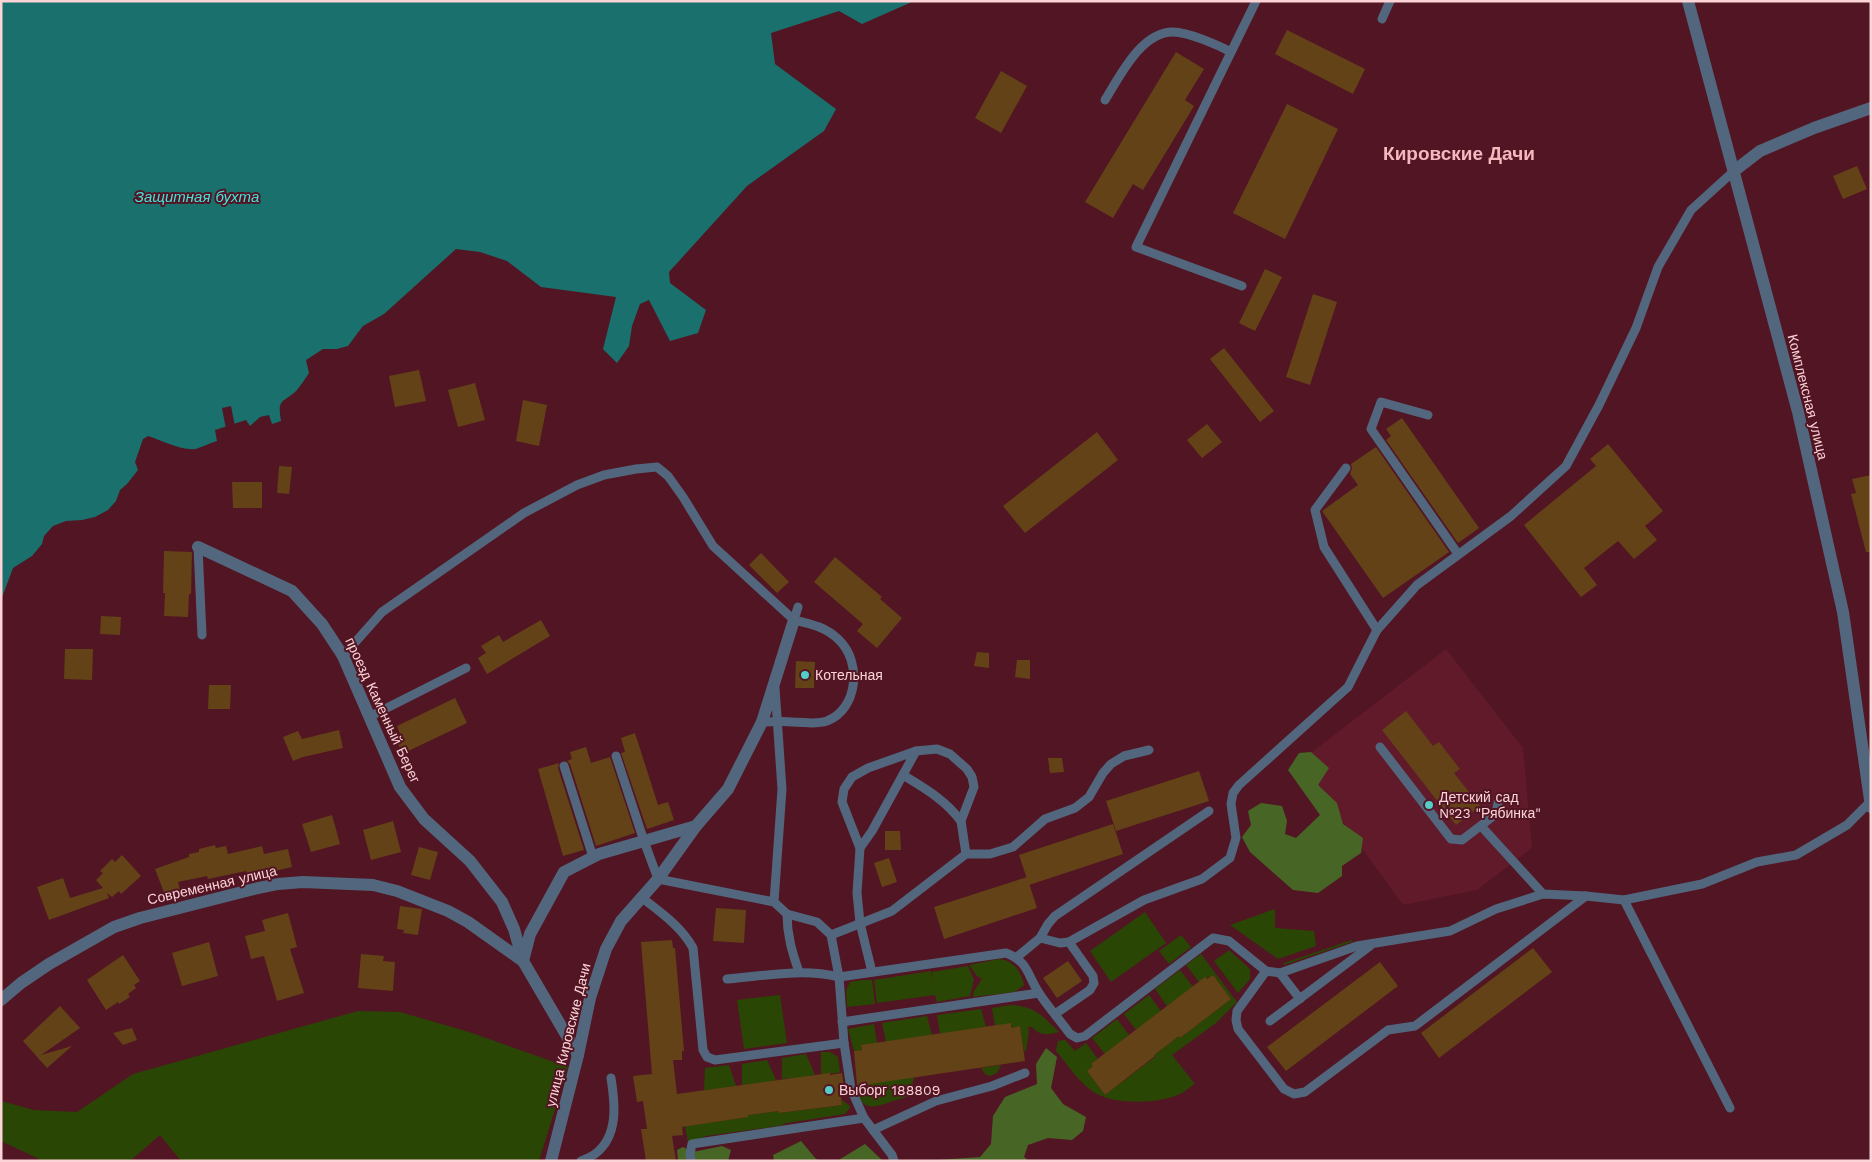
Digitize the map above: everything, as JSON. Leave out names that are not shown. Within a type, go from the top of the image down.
[{"type":"street","name":"Комплексная улица","points":[[1688,1],[1798,412],[1843,612],[1870,804]]},
{"type":"street","points":[[1734,171],[1760,151],[1814,128],[1871,108]]},
{"type":"street","name":"проезд Каменный Берег","points":[[198,547],[292,591],[322,624],[344,656],[400,787],[424,820],[470,861],[502,902],[514,929],[523,961],[578,1055]]},
{"type":"street","points":[[774,684],[794,620]]},
{"type":"street","name":"улица Кировские Дачи","points":[[551,1161],[578,1055],[590,998],[606,949],[621,921],[658,879],[696,826],[728,789],[762,722],[774,684]]},
{"type":"street","points":[[523,961],[530,934],[564,872],[600,854],[696,826]]},
{"type":"street","name":"Современная улица","points":[[1,1000],[49,964],[114,927],[140,918],[254,889],[278,884],[303,882],[373,885],[397,891],[448,911],[468,922],[523,961]]},
{"type":"lane","points":[[1242,286],[1136,247],[1256,1]]},
{"type":"lane","points":[[1382,19],[1390,1]]},
{"type":"lane","points":[[1105,100],[1131,58],[1150,39],[1173,32],[1208,41],[1231,52]]},
{"type":"lane","points":[[1040,938],[1060,943],[1069,942],[1144,900],[1202,878],[1230,858],[1236,838],[1231,804],[1233,793],[1239,785],[1348,687],[1378,630],[1417,585],[1511,516],[1566,466],[1599,405],[1636,328],[1658,267],[1667,251],[1691,210],[1734,171]]},
{"type":"lane","points":[[1428,416],[1380,402],[1371,429],[1458,554]]},
{"type":"lane","points":[[344,656],[382,612],[524,513],[577,485],[604,475],[657,467],[668,476],[713,546],[794,620],[822,626],[840,640],[848,651],[854,684],[851,698],[843,712],[829,720],[816,724],[762,722]]},
{"type":"lane","points":[[1346,468],[1315,510],[1324,547],[1378,630]]},
{"type":"lane","points":[[198,547],[202,635]]},
{"type":"lane","points":[[794,620],[798,607]]},
{"type":"lane","points":[[369,717],[466,668]]},
{"type":"lane","points":[[774,684],[782,789],[774,902]]},
{"type":"lane","points":[[1380,747],[1451,839],[1462,840],[1481,826],[1496,814],[1498,802]]},
{"type":"lane","points":[[872,972],[860,923],[857,893],[860,848],[842,802],[844,789],[852,777],[868,768],[916,750],[937,749],[950,754],[967,770],[972,777],[974,787],[961,821],[966,854]]},
{"type":"lane","points":[[860,848],[872,831],[916,750]]},
{"type":"lane","points":[[831,934],[892,911],[966,854],[990,854],[1013,847],[1045,819],[1075,808],[1089,797],[1103,773],[1111,764],[1124,756],[1149,750]]},
{"type":"lane","points":[[616,756],[658,879],[774,902],[787,914],[817,922],[831,934],[839,977],[844,1042],[851,1089],[864,1118],[892,1154],[894,1161]]},
{"type":"lane","points":[[564,766],[593,857]]},
{"type":"lane","points":[[903,776],[935,794],[950,807],[961,821]]},
{"type":"lane","points":[[727,979],[799,972],[819,972],[839,977],[1006,953],[1017,957],[1026,967],[1039,993],[1070,1034],[1077,1038],[1085,1036],[1213,938],[1229,941],[1266,971],[1280,973],[1356,946],[1450,931],[1496,909],[1543,894],[1624,900],[1702,884],[1757,862],[1796,854],[1847,825],[1870,804]]},
{"type":"lane","points":[[1017,957],[1040,938],[1055,916],[1209,811]]},
{"type":"lane","points":[[1481,826],[1543,894]]},
{"type":"lane","points":[[1266,971],[1237,1012],[1238,1029],[1284,1089],[1294,1094],[1305,1092],[1388,1030],[1415,1026],[1586,896]]},
{"type":"lane","points":[[641,897],[673,923],[687,937],[693,948],[703,1050],[707,1057],[715,1060],[844,1042]]},
{"type":"lane","points":[[1624,900],[1730,1108]]},
{"type":"lane","points":[[787,914],[787,931],[799,972]]},
{"type":"lane","points":[[1055,1014],[1090,990],[1094,983],[1092,976],[1069,942]]},
{"type":"lane","points":[[1270,1021],[1373,943]]},
{"type":"lane","points":[[1280,973],[1300,999]]},
{"type":"lane","points":[[842,1022],[1039,993]]},
{"type":"lane","points":[[873,1130],[936,1101],[992,1086],[1025,1073]]},
{"type":"lane","points":[[580,1161],[595,1154],[608,1139],[615,1108],[611,1078]]},
{"type":"lane","points":[[691,1161],[692,1144],[864,1118]]},
{"type":"shaded area","name":"Детский сад №23 \"Рябинка\"","points":[[1446,649],[1523,748],[1532,848],[1477,890],[1403,905],[1299,762]]},
{"type":"green space","points":[[1311,752],[1329,768],[1318,785],[1337,803],[1343,824],[1363,838],[1361,853],[1342,866],[1342,876],[1318,893],[1293,890],[1250,852],[1242,837],[1251,825],[1248,811],[1261,803],[1282,806],[1287,821],[1285,834],[1296,838],[1320,815],[1288,770],[1299,753]]},
{"type":"green space","points":[[1275,909],[1275,928],[1314,931],[1316,946],[1278,959],[1230,925]]},
{"type":"green space","points":[[1145,912],[1166,943],[1111,982],[1090,951]]},
{"type":"green space","points":[[1181,935],[1191,947],[1169,964],[1159,951]]},
{"type":"green space","points":[[1352,940],[1352,942],[1284,965],[1284,963]]},
{"type":"green space","points":[[1229,950],[1250,969],[1250,979],[1238,993],[1214,961]]},
{"type":"green space","points":[[1201,954],[1237,1002],[1216,1023],[1172,1055],[1195,1084],[1173,1097],[1137,1102],[1101,1096],[1087,1087],[1056,1051],[1058,1041],[1065,1040],[1075,1051],[1086,1043],[1098,1059],[1091,1064],[1093,1066],[1087,1071],[1105,1095],[1155,1057],[1154,1055],[1179,1036],[1180,1038],[1231,999],[1213,975],[1199,982],[1186,965]]},
{"type":"green space","points":[[999,959],[1016,967],[1024,985],[1015,992],[973,997],[974,991],[982,979],[977,976],[969,965]]},
{"type":"green space","points":[[968,966],[974,980],[970,996],[937,1002],[935,995],[877,1003],[874,980],[931,971],[933,984],[932,972]]},
{"type":"green space","points":[[1180,970],[1193,987],[1167,1006],[1155,989]]},
{"type":"green space","points":[[872,980],[875,1004],[847,1007],[846,991],[850,982]]},
{"type":"green space","points":[[780,995],[787,1043],[744,1049],[737,1000]]},
{"type":"green space","points":[[1149,995],[1161,1011],[1136,1030],[1124,1014]]},
{"type":"green space","points":[[1011,1005],[1033,1010],[1059,1032],[1044,1034],[1032,1027],[1028,1027],[1026,1050],[1024,1052],[1020,1027],[1011,1028],[1011,1024],[995,1026],[992,1008]]},
{"type":"green space","points":[[981,1009],[986,1027],[940,1034],[937,1015]]},
{"type":"green space","points":[[358,1011],[400,1012],[469,1032],[568,1067],[539,1161],[181,1161],[160,1135],[130,1161],[40,1161],[1,1141],[1,1101],[34,1110],[77,1112],[133,1074]]},
{"type":"green space","points":[[927,1016],[932,1035],[886,1042],[882,1023]]},
{"type":"green space","points":[[1117,1019],[1129,1035],[1105,1054],[1092,1038]]},
{"type":"green space","points":[[874,1024],[877,1043],[861,1045],[862,1050],[854,1051],[848,1029]]},
{"type":"green space","points":[[1046,1048],[1057,1057],[1051,1088],[1063,1104],[1086,1117],[1083,1131],[1072,1140],[1048,1138],[1028,1145],[1024,1157],[1029,1161],[923,1161],[980,1157],[991,1144],[993,1116],[1005,1097],[1037,1084],[1036,1064]]},
{"type":"green space","points":[[821,1052],[830,1052],[838,1057],[840,1071],[838,1073],[821,1074]]},
{"type":"green space","points":[[806,1054],[815,1075],[790,1080],[790,1078],[782,1079],[782,1058]]},
{"type":"green space","points":[[767,1060],[776,1080],[751,1086],[751,1084],[742,1085],[742,1064]]},
{"type":"green space","points":[[729,1065],[736,1086],[727,1087],[727,1089],[704,1090],[705,1068]]},
{"type":"green space","points":[[1001,1065],[997,1073],[990,1076],[985,1074],[981,1068]]},
{"type":"green space","points":[[914,1077],[910,1095],[874,1106],[866,1105],[862,1102],[856,1086],[859,1083]]},
{"type":"green space","points":[[842,1100],[850,1108],[845,1114],[787,1123],[779,1126],[706,1136],[693,1142],[688,1142],[685,1126],[748,1117],[748,1115],[842,1105]]},
{"type":"green space","points":[[801,1141],[816,1159],[825,1161],[774,1161],[773,1155]]},
{"type":"green space","points":[[865,1144],[883,1161],[837,1161]]},
{"type":"green space","points":[[722,1146],[731,1150],[728,1161],[678,1161],[677,1150],[683,1147],[693,1152]]},
{"type":"water","name":"Защитная бухта","points":[[1,1],[914,1],[862,24],[839,11],[771,33],[775,64],[836,109],[824,131],[747,186],[669,272],[670,283],[706,310],[698,333],[670,341],[649,300],[640,304],[632,326],[629,346],[617,363],[603,349],[616,297],[541,287],[507,261],[480,252],[456,249],[384,314],[363,326],[348,346],[337,349],[323,349],[306,360],[309,373],[297,390],[282,402],[280,408],[281,421],[272,424],[269,415],[260,417],[250,426],[246,420],[215,430],[217,441],[195,449],[178,447],[148,436],[143,439],[135,462],[138,470],[120,490],[116,501],[108,510],[95,517],[66,521],[53,526],[44,536],[42,544],[32,556],[13,568],[1,600]]},
{"type":"pier","points":[[231,406],[235,426],[226,429],[222,408]]},
{"type":"building","points":[[1287,30],[1365,69],[1353,94],[1275,54]]},
{"type":"building","points":[[1176,52],[1204,69],[1185,100],[1194,106],[1143,190],[1133,184],[1113,218],[1085,202]]},
{"type":"building","points":[[1001,71],[1027,86],[1001,133],[975,118]]},
{"type":"building","points":[[1287,104],[1338,129],[1285,239],[1233,213]]},
{"type":"building","points":[[1857,166],[1867,189],[1843,199],[1833,176]]},
{"type":"building","points":[[1265,269],[1282,277],[1255,331],[1239,323]]},
{"type":"building","points":[[1313,294],[1337,302],[1310,385],[1286,377]]},
{"type":"building","points":[[1224,348],[1274,411],[1260,422],[1210,359]]},
{"type":"building","points":[[419,370],[426,401],[395,407],[389,376]]},
{"type":"building","points":[[475,383],[485,420],[458,427],[448,390]]},
{"type":"building","points":[[523,400],[547,405],[539,446],[516,441]]},
{"type":"building","points":[[1402,418],[1479,528],[1458,543],[1386,440],[1391,436],[1386,429]]},
{"type":"building","points":[[1207,424],[1222,442],[1202,458],[1187,440]]},
{"type":"building","points":[[1097,432],[1118,460],[1025,533],[1003,506]]},
{"type":"building","points":[[1608,444],[1663,511],[1645,526],[1657,540],[1634,559],[1618,541],[1584,568],[1597,585],[1581,597],[1524,525],[1596,466],[1590,459]]},
{"type":"building","points":[[1376,447],[1449,552],[1383,598],[1322,511],[1358,485],[1350,474],[1351,464]]},
{"type":"building","points":[[279,466],[292,467],[289,494],[277,493]]},
{"type":"building","points":[[1871,475],[1871,552],[1866,552],[1851,494],[1856,493],[1852,479]]},
{"type":"building","points":[[232,482],[262,482],[262,508],[233,508]]},
{"type":"building","points":[[164,551],[192,552],[191,594],[189,594],[188,617],[164,616]]},
{"type":"building","points":[[761,553],[789,582],[777,593],[749,565]]},
{"type":"building","points":[[835,557],[882,597],[880,599],[902,618],[877,648],[857,631],[863,624],[814,582]]},
{"type":"building","points":[[101,616],[121,617],[120,635],[100,634]]},
{"type":"building","points":[[541,620],[550,636],[487,674],[478,658],[486,653],[481,646],[499,635],[503,642]]},
{"type":"building","points":[[65,649],[93,649],[92,680],[64,679]]},
{"type":"building","points":[[977,652],[989,653],[989,668],[974,666]]},
{"type":"building","points":[[1017,660],[1030,660],[1030,679],[1015,677]]},
{"type":"building","name":"Котельная","points":[[796,661],[815,662],[814,688],[795,688]]},
{"type":"building","points":[[209,685],[231,685],[230,709],[208,709]]},
{"type":"building","points":[[455,698],[467,723],[402,754],[396,738],[401,736],[397,726]]},
{"type":"building","points":[[1406,711],[1433,746],[1439,742],[1460,769],[1454,773],[1480,806],[1456,825],[1382,730]]},
{"type":"building","points":[[339,730],[343,748],[293,761],[283,737],[298,731],[302,739]]},
{"type":"building","points":[[635,733],[658,805],[668,802],[674,820],[647,829],[621,753],[625,752],[621,738]]},
{"type":"building","points":[[586,747],[591,763],[610,757],[635,833],[596,846],[570,764],[567,761],[572,759],[570,752]]},
{"type":"building","points":[[1048,758],[1062,758],[1064,772],[1050,773]]},
{"type":"building","points":[[559,763],[558,768],[584,850],[563,856],[538,769]]},
{"type":"building","points":[[1199,771],[1209,801],[1116,831],[1106,801]]},
{"type":"building","points":[[332,815],[340,844],[311,852],[302,824]]},
{"type":"building","points":[[393,821],[401,852],[371,860],[363,830]]},
{"type":"building","points":[[1113,824],[1123,854],[1029,885],[1019,855]]},
{"type":"building","points":[[885,831],[900,831],[901,850],[885,850]]},
{"type":"building","points":[[215,845],[216,848],[226,846],[228,854],[262,846],[264,854],[288,849],[292,867],[248,877],[246,871],[208,879],[207,876],[178,882],[180,890],[165,895],[155,869],[189,857],[189,854],[199,852],[199,849]]},
{"type":"building","points":[[419,847],[438,852],[430,880],[411,875]]},
{"type":"building","points":[[122,855],[141,876],[121,894],[119,891],[112,897],[107,893],[109,898],[49,920],[37,887],[63,878],[70,898],[103,888],[96,880],[103,873],[100,871],[112,859],[115,862]]},
{"type":"building","points":[[889,858],[897,882],[882,887],[874,863]]},
{"type":"building","points":[[1027,877],[1037,908],[944,939],[934,907]]},
{"type":"building","points":[[400,906],[422,909],[418,935],[403,933],[404,930],[397,929]]},
{"type":"building","points":[[716,908],[746,910],[744,943],[713,941]]},
{"type":"building","points":[[288,913],[297,947],[290,949],[304,993],[277,1001],[264,956],[251,959],[245,936],[265,931],[262,920]]},
{"type":"building","points":[[672,940],[673,948],[675,948],[684,1051],[682,1051],[682,1060],[673,1060],[677,1094],[830,1073],[830,1075],[842,1073],[844,1087],[840,1088],[842,1105],[748,1115],[748,1117],[682,1127],[683,1135],[672,1136],[676,1161],[646,1161],[641,1129],[647,1129],[643,1101],[637,1102],[633,1076],[652,1074],[641,942]]},
{"type":"building","points":[[209,942],[218,976],[182,986],[172,953]]},
{"type":"building","points":[[1533,948],[1552,972],[1439,1058],[1421,1033]]},
{"type":"building","points":[[361,954],[384,956],[383,961],[395,962],[393,991],[358,988]]},
{"type":"building","points":[[123,955],[140,981],[134,985],[136,988],[128,994],[130,997],[106,1010],[87,980]]},
{"type":"building","points":[[1068,961],[1082,981],[1057,998],[1043,978]]},
{"type":"building","points":[[1380,962],[1398,986],[1286,1071],[1267,1047]]},
{"type":"building","points":[[1213,975],[1231,999],[1180,1038],[1179,1036],[1154,1055],[1105,1095],[1087,1071],[1093,1066],[1091,1064],[1205,977],[1207,979]]},
{"type":"building","points":[[60,1006],[80,1028],[41,1055],[72,1046],[47,1068],[23,1041]]},
{"type":"building","points":[[1011,1023],[1011,1028],[1020,1026],[1025,1061],[857,1086],[854,1051],[862,1050],[861,1045]]},
{"type":"building","points":[[132,1028],[137,1040],[123,1045],[113,1033]]},
{"type":"place","name":"Котельная","points":[[805,675]]},
{"type":"place","name":"Детский сад №23 \"Рябинка\"","points":[[1429,805]]},
{"type":"place","name":"Выборг 188809","points":[[829,1090]]},
{"type":"district","name":"Кировские Дачи","points":[[1459,153]]}]
